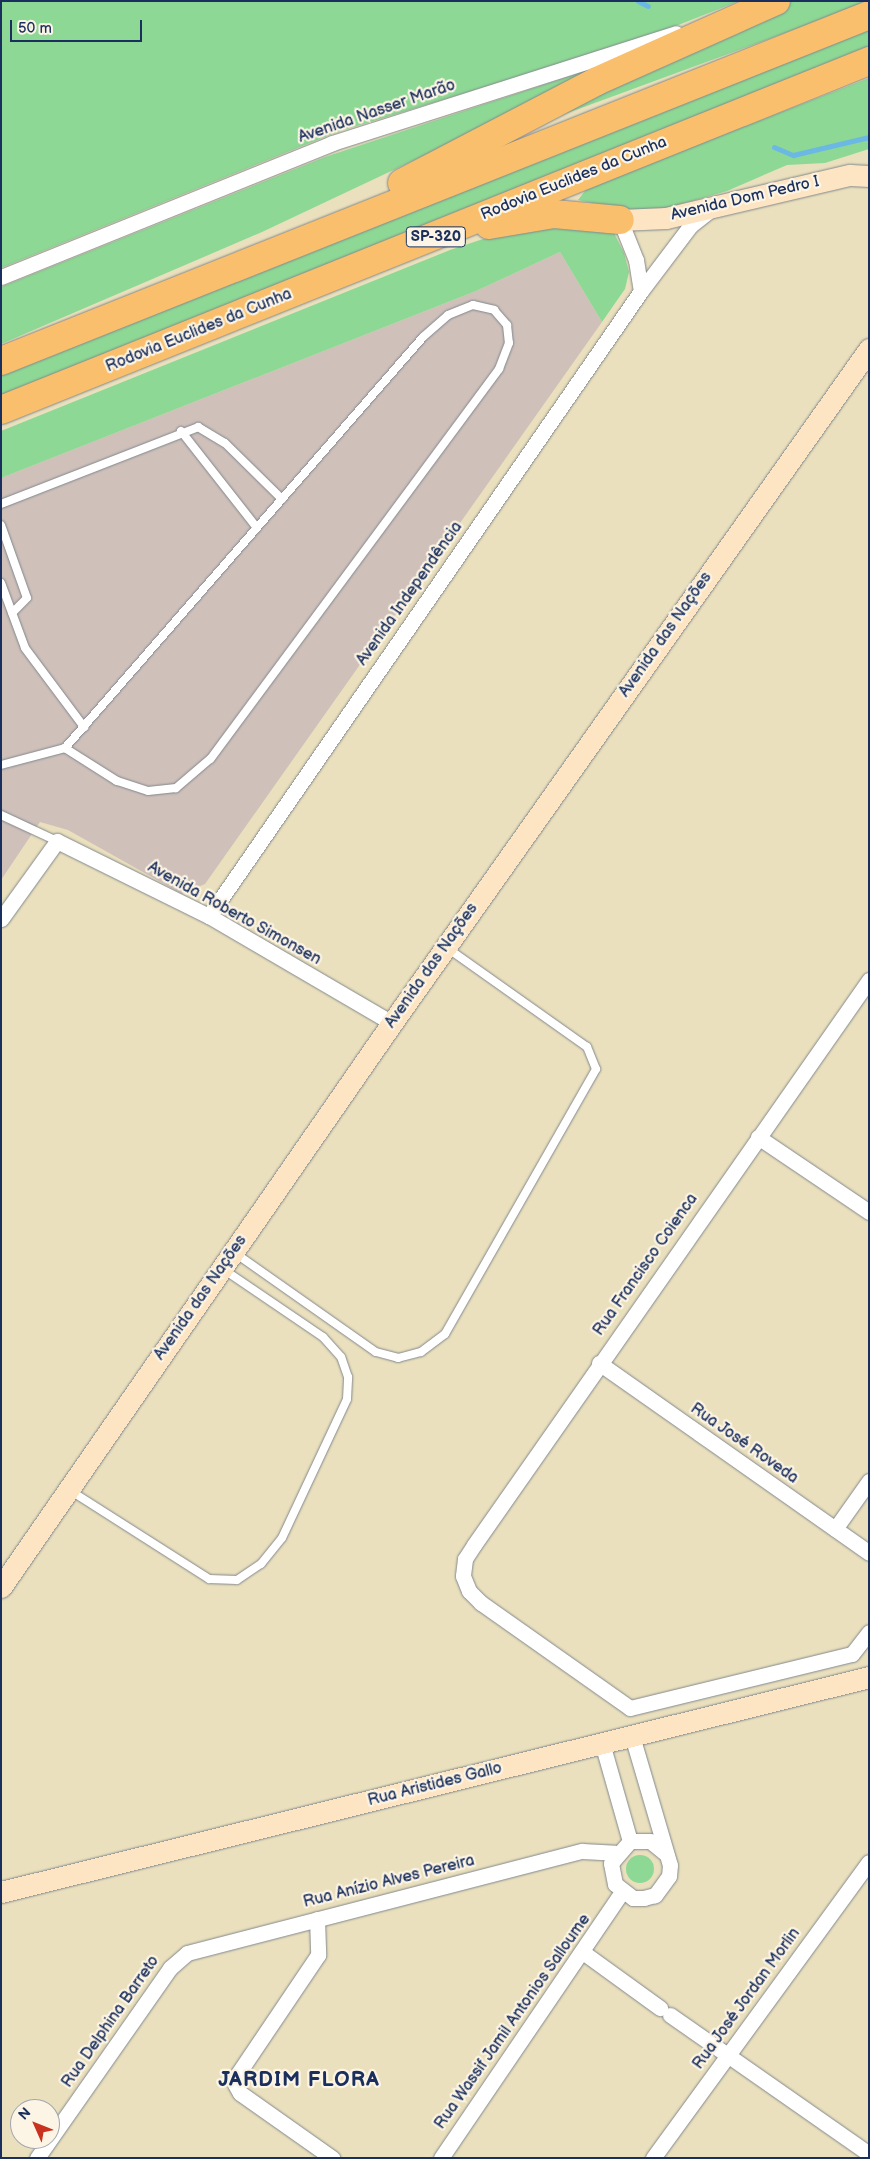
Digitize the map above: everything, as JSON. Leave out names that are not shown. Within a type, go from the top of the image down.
[{"type":"highway","points":[[273,250],[597,81],[776,1]]},
{"type":"highway","points":[[1,361],[273,250],[869,15]]},
{"type":"highway","name":"Rodovia Euclides da Cunha","points":[[1,410],[869,61]]},
{"type":"highway","points":[[441,234],[554,214],[620,220]]},
{"type":"street","name":"Avenida Nasser Marão","points":[[1,277],[332,143],[771,1]]},
{"type":"street","name":"Avenida Dom Pedro I","points":[[620,220],[712,208],[850,176],[869,176]]},
{"type":"street","name":"Avenida Independência","points":[[209,916],[641,291],[691,224],[712,208]]},
{"type":"street","points":[[620,220],[636,260],[641,291]]},
{"type":"street","name":"Avenida das Nações","points":[[1,1587],[392,1023],[869,348]]},
{"type":"street","points":[[1,919],[57,841]]},
{"type":"street","name":"Avenida Roberto Simonsen","points":[[57,841],[209,916],[392,1023]]},
{"type":"street","name":"Rua Francisco Coienca","points":[[869,980],[599,1363],[474,1545],[465,1559],[463,1576],[469,1591],[481,1603],[630,1708],[852,1654],[869,1632]]},
{"type":"street","points":[[758,1137],[869,1212]]},
{"type":"street","name":"Rua José Roveda","points":[[599,1363],[869,1553]]},
{"type":"street","points":[[835,1529],[869,1481]]},
{"type":"street","name":"Rua Aristides Gallo","points":[[1,1892],[868,1676]]},
{"type":"street","points":[[632,1736],[670,1865],[664,1887],[656,1895],[628,1895],[615,1884],[609,1856],[630,1841],[650,1841],[666,1854]]},
{"type":"street","points":[[602,1743],[630,1841]]},
{"type":"street","name":"Rua Anízio Alves Pereira","points":[[186,1953],[582,1851],[609,1856]]},
{"type":"street","name":"Rua José Jordan Morlin","points":[[653,2158],[869,1862]]},
{"type":"street","name":"Rua Wassif Jamil Antonios Salloume","points":[[441,2158],[614,1907],[628,1895]]},
{"type":"street","points":[[317,1919],[318,1955],[237,2075],[235,2084],[240,2092],[332,2158]]},
{"type":"street","name":"Rua Delphina Barreto","points":[[37,2158],[170,1968],[186,1953]]},
{"type":"street","points":[[584,1953],[665,2012],[866,2152]]},
{"type":"lane","points":[[1,765],[65,748],[423,338],[448,315],[473,305],[494,310],[507,325],[509,343],[499,369],[210,759],[176,788],[148,791],[117,780],[65,748]]},
{"type":"lane","points":[[1,504],[181,431],[198,428],[212,432],[282,500]]},
{"type":"lane","points":[[181,431],[257,528]]},
{"type":"lane","points":[[1,525],[27,598],[12,613]]},
{"type":"lane","points":[[1,583],[12,613],[38,670],[84,727]]},
{"type":"lane","points":[[1,815],[57,841]]},
{"type":"lane","points":[[228,1260],[376,1352],[398,1358],[421,1352],[445,1334],[596,1069],[587,1047],[446,946]]},
{"type":"lane","points":[[69,1490],[209,1579],[237,1580],[261,1564],[282,1538],[347,1398],[348,1377],[341,1357],[323,1338],[228,1260]]},
{"type":"shaded area","points":[[560,252],[602,322],[205,884],[182,894],[68,830],[40,822],[1,880],[1,478],[476,291]]},
{"type":"green space","points":[[1,1],[739,1],[648,37],[337,132],[1,268]]},
{"type":"green space","points":[[790,1],[869,2],[554,118],[601,85]]},
{"type":"green space","points":[[869,22],[869,51],[1,400],[1,370]]},
{"type":"green space","points":[[591,69],[595,75],[262,232],[1,344],[1,287],[325,157]]},
{"type":"green space","points":[[869,78],[869,149],[825,163],[787,165],[727,191],[664,209],[631,211],[578,200],[588,187]]},
{"type":"green space","points":[[553,221],[614,233],[624,253],[629,272],[625,289],[602,322],[560,252],[476,291],[1,478],[1,431],[450,250],[522,226]]},
{"type":"green space","points":[[640,1855],[650,1859],[654,1869],[650,1879],[640,1883],[630,1879],[626,1869],[630,1859]]},
{"type":"waterway","points":[[638,1],[648,6]]},
{"type":"waterway","points":[[774,147],[793,155],[869,137]]},
{"type":"district","name":"JARDIM FLORA","points":[[299,2080]]}]
